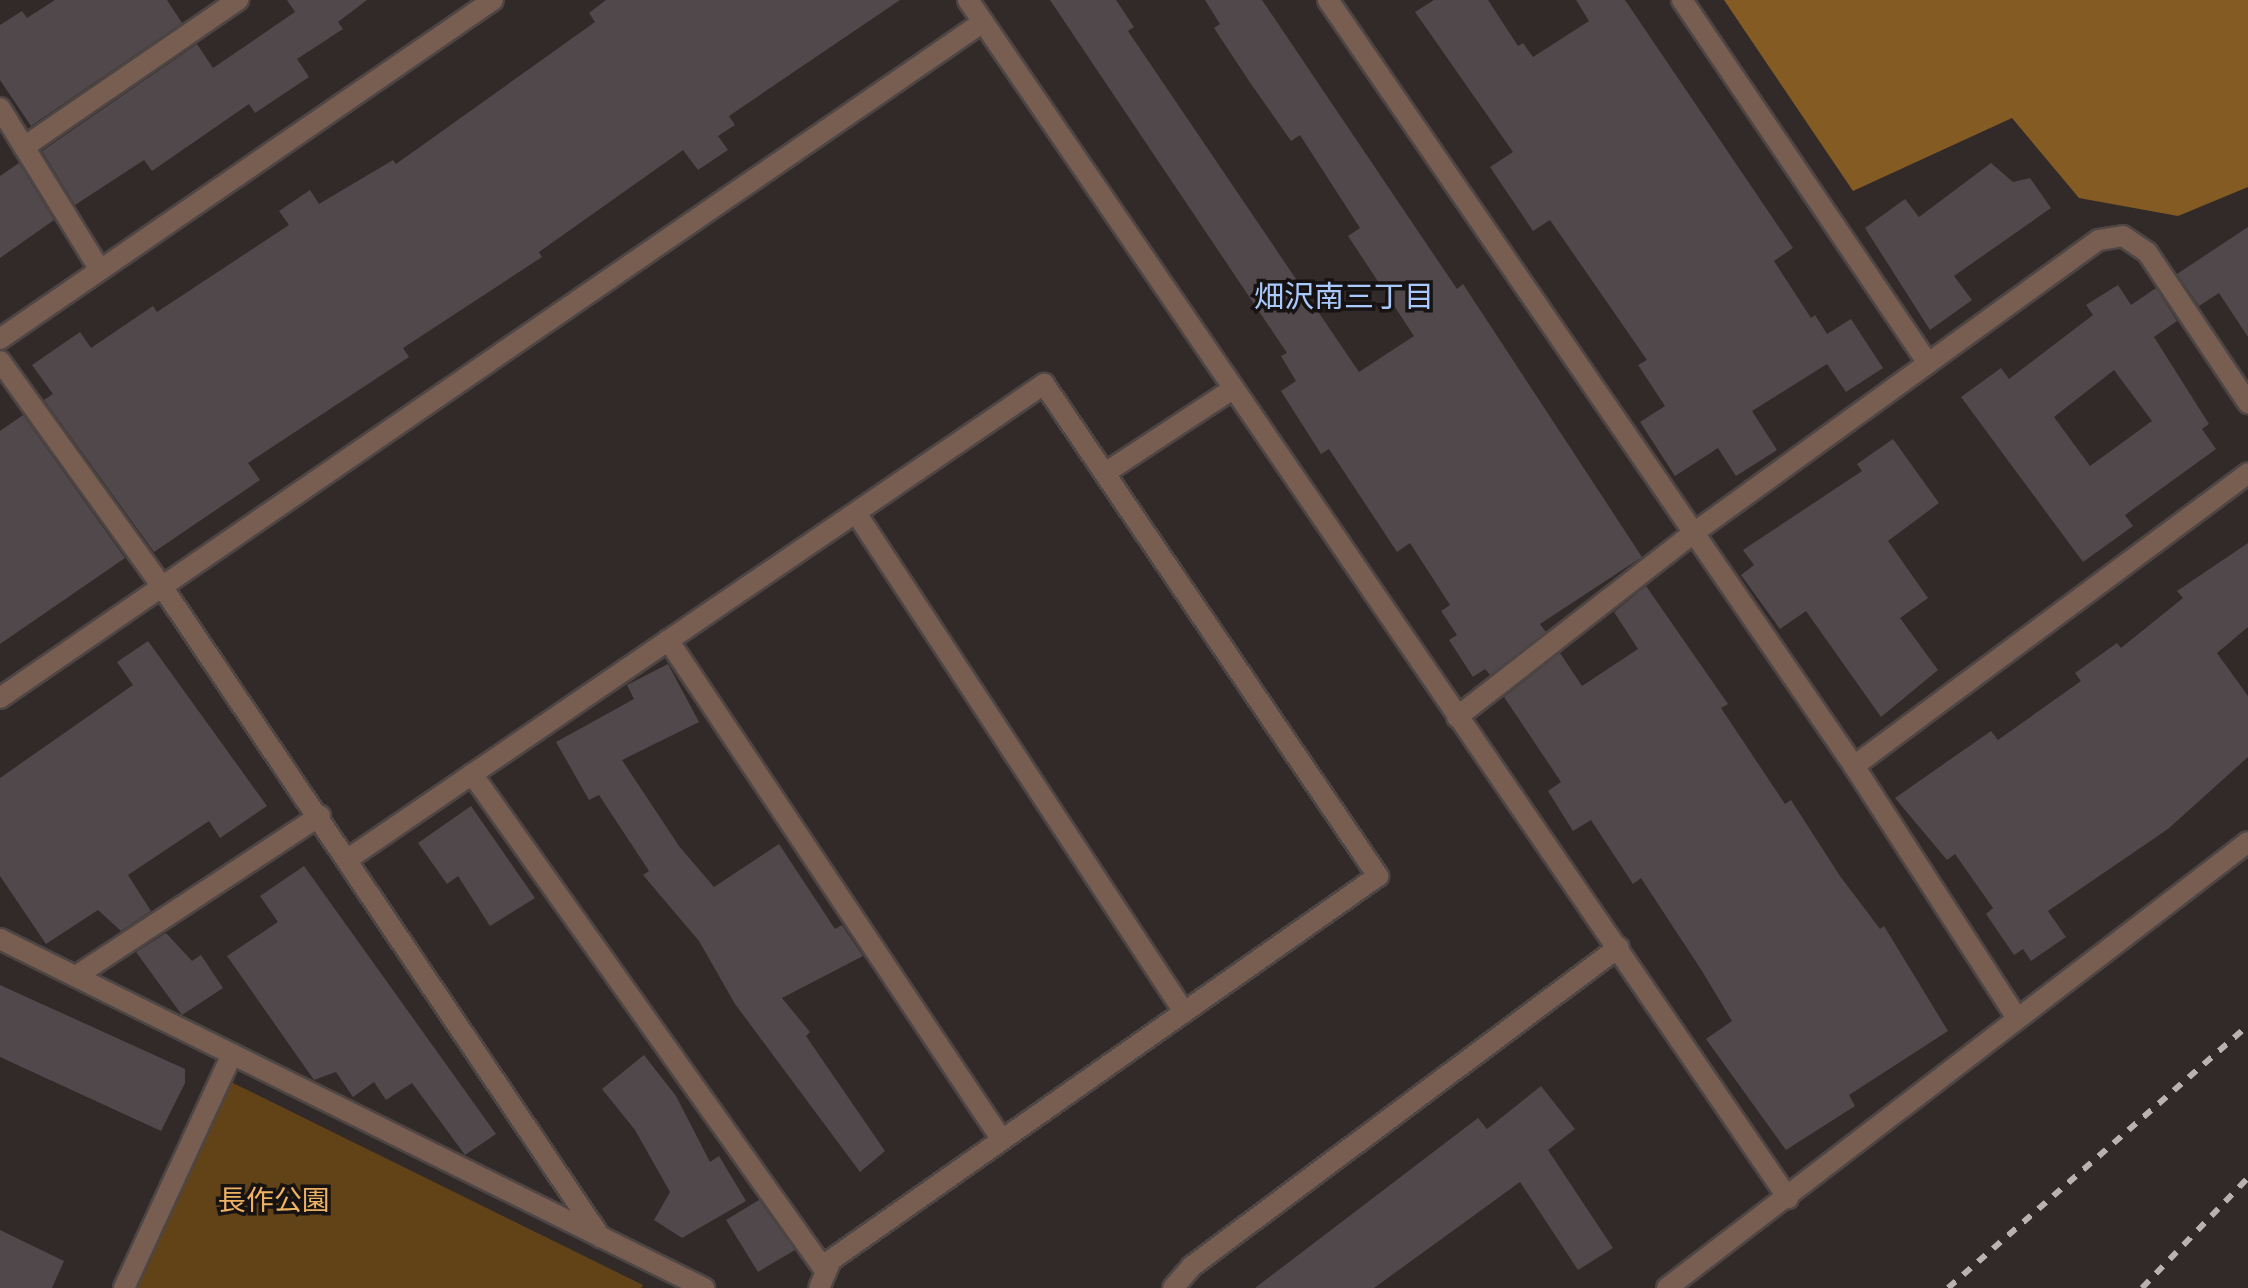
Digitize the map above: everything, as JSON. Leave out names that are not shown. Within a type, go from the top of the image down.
[{"type":"street","points":[[24,147],[238,0]]},
{"type":"street","points":[[0,339],[493,0]]},
{"type":"street","points":[[968,0],[1788,1198]]},
{"type":"street","points":[[1328,0],[1854,766],[2016,1016]]},
{"type":"street","points":[[1682,0],[1927,362]]},
{"type":"street","points":[[0,698],[983,22]]},
{"type":"street","points":[[0,108],[100,270]]},
{"type":"street","points":[[1457,717],[1695,532],[2099,240],[2123,236],[2147,252],[2248,403]]},
{"type":"street","points":[[0,361],[161,585],[320,816],[601,1238]]},
{"type":"street","points":[[348,859],[1044,384],[1378,876],[831,1260],[823,1280]]},
{"type":"street","points":[[1105,473],[1233,389]]},
{"type":"street","points":[[1854,766],[2248,473]]},
{"type":"street","points":[[856,513],[1184,1012]]},
{"type":"street","points":[[668,640],[1002,1140]]},
{"type":"street","points":[[472,774],[823,1280]]},
{"type":"street","points":[[76,976],[320,816]]},
{"type":"street","points":[[1667,1288],[1788,1198],[2016,1016],[2248,842]]},
{"type":"street","points":[[0,939],[704,1288]]},
{"type":"street","points":[[1173,1288],[1191,1267],[1619,947]]},
{"type":"street","points":[[124,1288],[232,1054]]},
{"type":"green space","name":"長作公園","points":[[231,1082],[643,1285],[641,1288],[137,1288]]},
{"type":"shaded area","points":[[1724,0],[2248,0],[2248,187],[2178,216],[2079,198],[2012,118],[1853,191]]},
{"type":"building","points":[[55,0],[167,0],[182,23],[31,126],[0,80],[0,25],[22,11],[27,18]]},
{"type":"building","points":[[287,0],[367,0],[338,22],[343,29],[297,59],[309,77],[255,113],[249,104],[152,171],[144,160],[75,205],[42,151],[197,44],[213,68],[295,12]]},
{"type":"building","points":[[606,0],[900,0],[729,116],[735,125],[718,136],[728,150],[698,170],[683,150],[539,252],[542,257],[403,348],[409,357],[248,463],[260,480],[154,552],[44,400],[53,394],[32,365],[80,332],[91,348],[153,306],[157,312],[289,225],[279,211],[310,190],[319,204],[393,160],[396,164],[595,22],[589,13]]},
{"type":"building","points":[[1050,0],[1116,0],[1134,27],[1128,31],[1359,372],[1414,336],[1348,236],[1360,228],[1300,135],[1291,141],[1249,81],[1214,28],[1220,24],[1205,0],[1262,0],[1457,289],[1463,284],[1642,557],[1540,624],[1546,632],[1490,675],[1485,669],[1473,677],[1449,640],[1457,635],[1441,611],[1450,605],[1410,543],[1397,552],[1329,449],[1321,454],[1281,391],[1296,381],[1281,356],[1287,353]]},
{"type":"building","points":[[1434,0],[1488,0],[1518,46],[1523,43],[1533,57],[1589,21],[1576,0],[1625,0],[1793,248],[1774,261],[1811,318],[1815,315],[1827,334],[1851,319],[1883,368],[1846,392],[1827,364],[1752,411],[1777,450],[1736,476],[1718,448],[1675,476],[1640,422],[1665,406],[1638,365],[1647,360],[1550,220],[1533,231],[1490,167],[1513,152],[1415,12]]},
{"type":"building","points":[[19,163],[54,220],[0,258],[0,176]]},
{"type":"building","points":[[1991,163],[2013,182],[2030,178],[2051,208],[1954,276],[1972,300],[1930,330],[1865,228],[1905,199],[1919,217]]},
{"type":"building","points":[[2248,227],[2248,337],[2219,293],[2199,306],[2177,274]]},
{"type":"building","points":[[2118,285],[2131,305],[2156,288],[2177,321],[2154,337],[2209,424],[2202,429],[2216,449],[2125,515],[2133,526],[2083,562],[1961,397],[2001,368],[2009,379],[2093,315],[2086,305]],"holes":[[[2114,370],[2152,421],[2090,466],[2054,417]]]},
{"type":"building","points":[[23,415],[125,558],[0,644],[0,431]]},
{"type":"building","points":[[1893,439],[1939,503],[1888,541],[1928,598],[1900,618],[1938,670],[1881,717],[1806,611],[1780,629],[1741,575],[1754,565],[1743,550],[1862,471],[1857,464]]},
{"type":"building","points":[[2248,543],[2248,627],[2217,653],[2248,696],[2248,757],[2168,829],[2048,911],[2066,937],[2031,961],[2023,949],[2014,955],[1986,914],[1993,908],[1955,854],[1947,860],[1895,798],[1991,731],[1998,740],[2081,681],[2075,673],[2117,643],[2121,648],[2183,598],[2177,591]]},
{"type":"building","points":[[1646,586],[1728,704],[1721,708],[1785,804],[1791,800],[1840,876],[1880,929],[1884,926],[1948,1031],[1849,1095],[1855,1106],[1786,1150],[1706,1039],[1732,1021],[1702,971],[1641,878],[1633,884],[1591,820],[1573,831],[1548,791],[1561,782],[1504,697],[1560,653],[1582,686],[1638,649],[1614,612]]},
{"type":"building","points":[[148,641],[267,806],[220,838],[209,821],[128,875],[151,911],[121,931],[98,910],[46,944],[0,876],[0,778],[133,685],[117,662]]},
{"type":"building","points":[[668,664],[699,722],[622,760],[679,846],[714,887],[779,844],[835,929],[842,925],[863,956],[782,998],[810,1032],[806,1036],[885,1151],[860,1172],[735,1004],[699,941],[643,875],[649,871],[599,795],[589,800],[556,742],[634,699],[627,685]]},
{"type":"building","points":[[471,806],[535,898],[490,926],[458,876],[447,884],[418,843]]},
{"type":"building","points":[[304,866],[496,1134],[465,1155],[412,1083],[386,1100],[374,1082],[353,1097],[336,1072],[314,1080],[227,956],[278,922],[260,896]]},
{"type":"building","points":[[166,933],[192,961],[201,955],[223,988],[182,1015],[136,952]]},
{"type":"building","points":[[0,985],[185,1069],[185,1083],[161,1131],[0,1057]]},
{"type":"building","points":[[644,1055],[676,1096],[710,1162],[719,1156],[746,1201],[682,1238],[654,1220],[670,1192],[635,1130],[602,1089]]},
{"type":"building","points":[[1541,1086],[1575,1129],[1548,1150],[1613,1248],[1578,1270],[1520,1182],[1374,1288],[1255,1288],[1478,1118],[1487,1129]]},
{"type":"building","points":[[759,1200],[795,1250],[758,1272],[726,1220]]},
{"type":"building","points":[[0,1230],[64,1261],[52,1288],[0,1288]]},
{"type":"railway","points":[[1948,1288],[2248,1025]]},
{"type":"railway","points":[[2142,1288],[2248,1178]]},
{"type":"district","name":"畑沢南三丁目","points":[[1344,296]]}]
